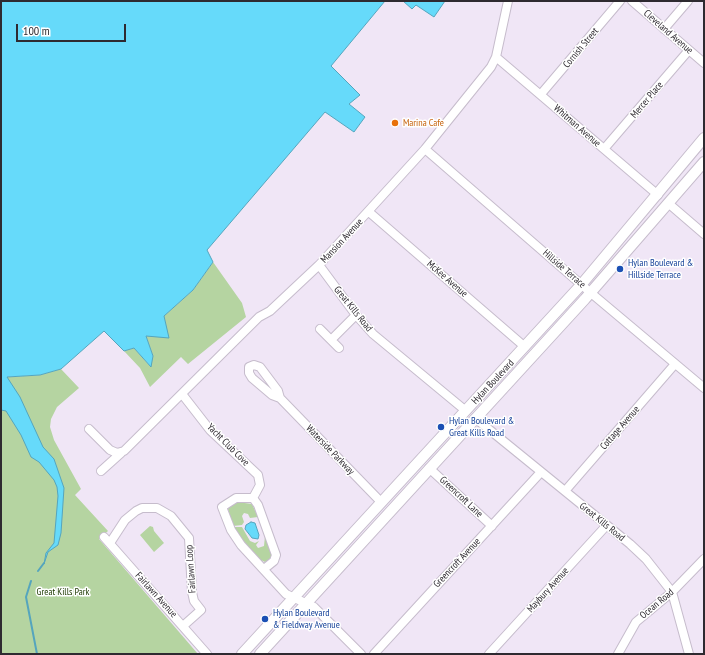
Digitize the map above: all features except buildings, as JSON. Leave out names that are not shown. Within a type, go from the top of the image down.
[{"type":"main road","name":"Hylan Boulevard","points":[[242,654],[581,285],[658,195],[704,138]]},
{"type":"main road","name":"Hylan Boulevard","points":[[260,654],[591,293],[704,162]]},
{"type":"street","name":"Mansion Avenue","points":[[101,471],[128,448],[259,317],[270,311],[319,265],[425,149],[479,83],[496,57],[508,1]]},
{"type":"street","name":"Cornish Street","points":[[541,94],[620,1]]},
{"type":"street","name":"Cleveland Avenue","points":[[632,1],[704,63]]},
{"type":"street","points":[[664,29],[688,1]]},
{"type":"street","name":"Mercer Place","points":[[604,149],[689,50]]},
{"type":"street","name":"Whitman Avenue","points":[[496,57],[658,195]]},
{"type":"street","name":"Hillside Terrace","points":[[425,149],[581,285],[704,388]]},
{"type":"street","points":[[668,203],[704,234]]},
{"type":"street","name":"McKee Avenue","points":[[369,212],[525,346]]},
{"type":"street","name":"Great Kills Road","points":[[319,265],[356,315],[374,334],[466,411]]},
{"type":"street","points":[[332,339],[356,315]]},
{"type":"street","points":[[320,329],[332,339],[339,348]]},
{"type":"street","name":"Cottage Avenue","points":[[565,491],[675,364]]},
{"type":"street","name":"Yacht Club Cove","points":[[182,394],[210,430],[258,475],[260,485],[253,498]]},
{"type":"street","name":"Waterside Parkway","points":[[280,398],[381,502]]},
{"type":"street","name":"Great Kills Road","points":[[476,418],[646,559],[672,592],[688,654]]},
{"type":"street","points":[[89,429],[110,450],[121,453]]},
{"type":"street","name":"Greencroft Lane","points":[[430,468],[492,526]]},
{"type":"street","name":"Greencroft Avenue","points":[[374,654],[541,472]]},
{"type":"street","points":[[264,569],[274,561],[276,555],[258,505],[253,498],[236,498],[222,507],[236,538],[286,594],[317,609],[360,654]]},
{"type":"street","name":"Fairlawn Loop","points":[[107,540],[125,520],[142,508],[157,508],[171,516],[189,538],[192,592],[194,601],[201,610],[183,626]]},
{"type":"street","name":"Maybury Avenue","points":[[489,654],[606,526]]},
{"type":"street","name":"Fairlawn Avenue","points":[[107,540],[207,654]]},
{"type":"street","name":"Ocean Road","points":[[618,654],[636,622],[672,592],[704,559]]},
{"type":"green space","points":[[213,262],[242,303],[246,317],[188,364],[181,357],[150,387],[140,368],[124,351],[134,348],[150,366],[153,356],[146,336],[164,316],[193,290]]},
{"type":"green space","name":"Great Kills Park","points":[[61,369],[79,388],[57,407],[51,419],[50,427],[54,440],[81,489],[75,495],[108,531],[99,539],[198,654],[1,654],[1,410],[7,377],[40,375]]},
{"type":"green space","points":[[237,502],[252,504],[258,517],[250,518],[248,514],[244,513],[242,516],[244,522],[242,525],[233,526],[228,509],[231,505]]},
{"type":"green space","points":[[150,526],[153,527],[154,531],[164,543],[154,552],[140,535]]},
{"type":"green space","points":[[234,527],[242,527],[250,541],[255,543],[259,541],[256,545],[258,548],[264,546],[265,536],[272,554],[270,560],[265,562],[259,559],[241,539]]},
{"type":"water","points":[[1,1],[385,1],[331,66],[360,95],[349,104],[365,117],[354,132],[325,112],[207,250],[213,262],[193,290],[164,316],[169,338],[146,336],[153,356],[151,367],[134,348],[124,351],[104,331],[61,369],[40,375],[7,377],[20,397],[43,447],[54,459],[64,488],[61,533],[58,545],[48,552],[44,564],[46,553],[54,543],[58,496],[57,487],[54,480],[39,462],[31,457],[21,435],[6,411],[1,410]]},
{"type":"water","points":[[403,1],[445,1],[434,17],[416,5],[412,9]]},
{"type":"water","points":[[251,522],[255,523],[259,535],[258,539],[252,538],[245,529],[246,525]]},
{"type":"waterway","points":[[38,571],[44,563]]},
{"type":"waterway","points":[[31,581],[26,597],[37,654]]},
{"type":"place","name":"Marina Cafe","points":[[395,123]]},
{"type":"place","name":"Hylan Boulevard & Hillside Terrace","points":[[620,269]]},
{"type":"place","name":"Hylan Boulevard & Great Kills Road","points":[[441,427]]},
{"type":"place","name":"Hylan Boulevard & Fieldway Avenue","points":[[265,619]]}]
